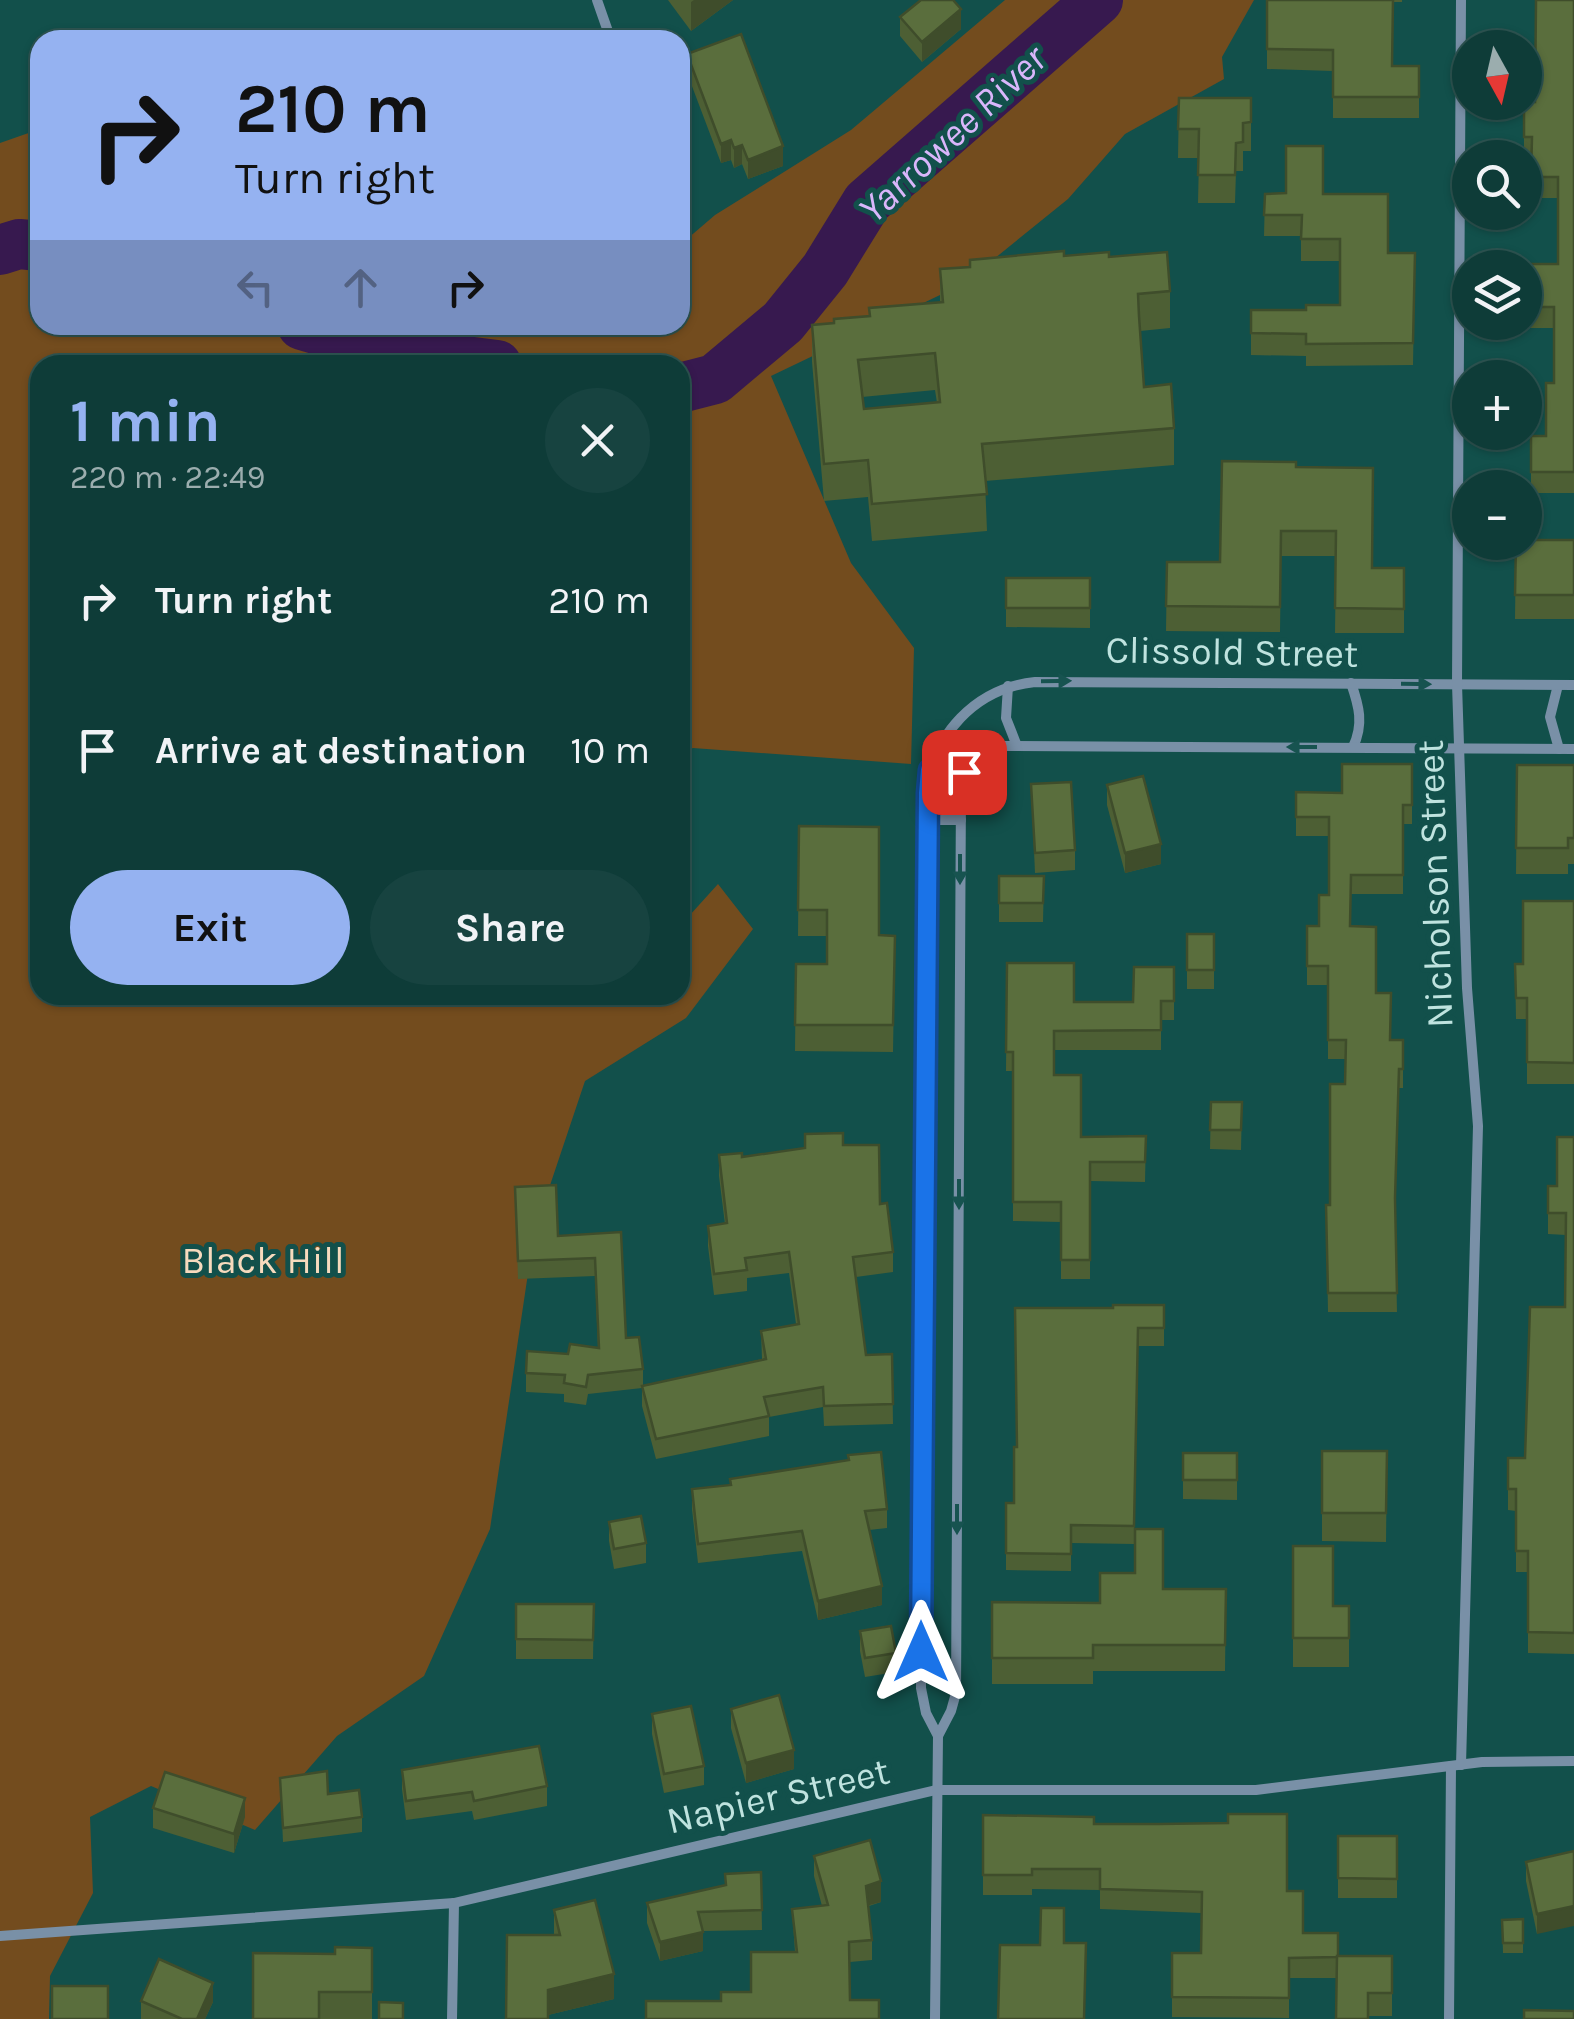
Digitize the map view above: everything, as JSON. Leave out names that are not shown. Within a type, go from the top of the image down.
[{"type":"street","points":[[597,0],[607,30]]},
{"type":"street","name":"Nicholson Street","points":[[1450,2019],[1478,1126],[1466,988],[1458,684],[1461,0]]},
{"type":"street","name":"Clissold Street","points":[[930,770],[938,748],[955,724],[981,700],[1008,686],[1051,680],[1574,685]]},
{"type":"street","points":[[1351,683],[1360,716],[1360,731],[1353,747]]},
{"type":"street","points":[[1558,685],[1550,718],[1559,748]]},
{"type":"street","points":[[1008,686],[1006,718],[1017,746]]},
{"type":"street","points":[[935,2019],[938,1736],[952,1711],[956,1693],[961,820],[964,772],[969,761],[980,751],[1017,746],[1574,749]]},
{"type":"street","points":[[938,1736],[926,1712],[921,1688],[928,820],[930,770],[964,772]]},
{"type":"street","points":[[928,820],[961,820]]},
{"type":"street","name":"Napier Street","points":[[0,1936],[454,1903],[936,1790],[1256,1790],[1456,1765],[1574,1761]]},
{"type":"street","points":[[452,2019],[454,1903]]},
{"type":"green space","name":"Black Hill","points":[[1005,0],[1254,0],[1222,57],[1224,79],[1125,134],[1068,199],[963,284],[771,376],[851,563],[914,648],[911,764],[690,749],[690,355],[30,355],[30,1005],[690,1005],[690,915],[718,884],[753,929],[686,1018],[585,1081],[534,1233],[490,1529],[424,1676],[337,1736],[255,1830],[151,1786],[90,1817],[93,1893],[50,1976],[49,2019],[0,2019],[0,143],[30,132],[30,335],[690,335],[690,236],[715,215],[851,130]]},
{"type":"building","points":[[921,0],[953,0],[961,9],[922,42],[900,17]]},
{"type":"building","points":[[1267,0],[1393,0],[1392,66],[1419,66],[1419,97],[1333,97],[1333,50],[1267,49]]},
{"type":"building","points":[[1536,0],[1574,0],[1574,472],[1531,470],[1531,450],[1542,450],[1542,436],[1546,436],[1546,383],[1554,383],[1554,307],[1542,307],[1542,264],[1558,264],[1558,177],[1542,177],[1542,140],[1524,137],[1524,120],[1542,120],[1542,30],[1536,30]]},
{"type":"building","points":[[741,34],[783,146],[748,160],[742,145],[734,148],[731,140],[721,144],[690,53]]},
{"type":"building","points":[[1179,98],[1251,98],[1251,122],[1243,123],[1243,142],[1236,143],[1235,175],[1198,175],[1199,129],[1178,129]]},
{"type":"building","points":[[1286,146],[1323,146],[1323,194],[1388,194],[1388,253],[1415,253],[1413,343],[1306,344],[1306,334],[1251,333],[1251,310],[1306,310],[1306,305],[1340,305],[1340,239],[1301,239],[1302,215],[1264,215],[1265,194],[1286,193]]},
{"type":"building","points":[[1064,251],[1064,256],[1109,252],[1109,257],[1167,252],[1170,291],[1138,294],[1144,387],[1171,384],[1174,428],[982,444],[987,494],[872,504],[868,460],[824,464],[812,325],[870,316],[869,308],[943,302],[940,269],[970,267],[970,260]],"holes":[[[935,353],[940,402],[864,409],[858,360]]]},
{"type":"building","points":[[1222,461],[1373,468],[1372,568],[1404,568],[1404,609],[1335,608],[1336,531],[1281,531],[1280,607],[1166,606],[1167,562],[1220,562]]},
{"type":"building","points":[[1542,540],[1574,540],[1574,595],[1515,595],[1516,560],[1542,560]]},
{"type":"building","points":[[1006,578],[1090,578],[1090,608],[1006,608]]},
{"type":"building","points":[[1342,764],[1412,764],[1412,805],[1403,805],[1403,875],[1351,875],[1350,926],[1376,927],[1376,993],[1391,993],[1390,1040],[1403,1040],[1395,1198],[1397,1293],[1328,1293],[1330,1084],[1345,1084],[1346,1040],[1328,1040],[1328,966],[1307,966],[1307,926],[1319,926],[1319,895],[1329,895],[1329,817],[1296,817],[1296,792],[1342,793]]},
{"type":"building","points":[[1517,765],[1574,765],[1574,838],[1568,838],[1568,848],[1516,848]]},
{"type":"building","points":[[1143,776],[1161,844],[1125,853],[1107,785]]},
{"type":"building","points":[[1071,782],[1075,850],[1035,853],[1031,784]]},
{"type":"building","points":[[799,826],[879,827],[879,935],[895,936],[893,1025],[795,1025],[796,964],[827,964],[827,910],[798,910]]},
{"type":"building","points":[[999,876],[1044,876],[1043,903],[999,903]]},
{"type":"building","points":[[1523,901],[1574,901],[1574,1063],[1527,1062],[1527,998],[1516,998],[1515,964],[1523,964]]},
{"type":"building","points":[[1187,934],[1214,934],[1214,970],[1187,970]]},
{"type":"building","points":[[1007,963],[1074,963],[1074,1002],[1133,1002],[1134,967],[1174,967],[1174,1001],[1161,1001],[1161,1030],[1054,1031],[1054,1075],[1081,1075],[1081,1137],[1146,1136],[1145,1162],[1090,1162],[1090,1260],[1061,1260],[1061,1202],[1013,1202],[1013,1052],[1006,1052]]},
{"type":"building","points":[[1211,1102],[1242,1102],[1241,1130],[1210,1130]]},
{"type":"building","points":[[843,1133],[843,1145],[879,1145],[880,1204],[887,1203],[893,1252],[853,1257],[866,1355],[892,1354],[893,1404],[824,1406],[823,1387],[764,1397],[769,1416],[656,1439],[642,1386],[766,1359],[761,1331],[799,1324],[789,1252],[745,1258],[747,1270],[714,1274],[708,1226],[727,1223],[719,1155],[742,1153],[742,1157],[805,1148],[805,1134]]},
{"type":"building","points":[[1557,1137],[1574,1137],[1574,1633],[1528,1632],[1528,1551],[1516,1551],[1516,1489],[1508,1489],[1508,1458],[1525,1458],[1530,1307],[1565,1307],[1566,1213],[1548,1213],[1548,1186],[1557,1186]]},
{"type":"building","points":[[556,1185],[558,1236],[621,1232],[626,1338],[639,1337],[643,1369],[588,1375],[586,1387],[564,1383],[565,1375],[526,1373],[527,1351],[568,1354],[570,1344],[599,1348],[595,1258],[518,1261],[515,1187]]},
{"type":"building","points":[[1164,1305],[1164,1328],[1138,1328],[1134,1526],[1071,1525],[1071,1554],[1006,1553],[1006,1503],[1014,1503],[1017,1447],[1015,1308]]},
{"type":"building","points":[[1322,1451],[1387,1451],[1386,1513],[1322,1513]]},
{"type":"building","points":[[881,1452],[887,1509],[865,1511],[882,1586],[818,1601],[802,1531],[698,1544],[692,1489],[731,1485],[730,1479]]},
{"type":"building","points":[[1183,1453],[1237,1453],[1237,1480],[1183,1480]]},
{"type":"building","points":[[641,1516],[646,1543],[614,1549],[609,1522]]},
{"type":"building","points":[[1135,1529],[1163,1529],[1163,1589],[1226,1589],[1225,1645],[1093,1645],[1093,1658],[992,1658],[992,1602],[1100,1603],[1100,1573],[1135,1573]]},
{"type":"building","points":[[1293,1546],[1333,1546],[1333,1606],[1349,1606],[1349,1638],[1293,1638]]},
{"type":"building","points":[[516,1604],[594,1604],[593,1640],[516,1639]]},
{"type":"building","points":[[891,1626],[896,1653],[865,1658],[860,1631]]},
{"type":"building","points":[[779,1695],[794,1750],[746,1763],[731,1709]]},
{"type":"building","points":[[691,1706],[704,1766],[664,1774],[652,1714]]},
{"type":"building","points":[[539,1746],[547,1786],[474,1801],[472,1792],[406,1801],[402,1770]]},
{"type":"building","points":[[327,1771],[328,1794],[359,1790],[362,1817],[283,1828],[280,1778]]},
{"type":"building","points":[[165,1772],[245,1798],[234,1834],[153,1808]]},
{"type":"building","points":[[1228,1814],[1287,1814],[1287,1891],[1303,1891],[1303,1933],[1338,1933],[1337,1957],[1289,1958],[1289,1998],[1172,1997],[1172,1953],[1201,1953],[1202,1892],[1100,1889],[1100,1869],[1032,1869],[1032,1875],[983,1875],[983,1815],[1094,1817],[1094,1824],[1159,1824],[1228,1823]]},
{"type":"building","points":[[1338,1836],[1397,1836],[1397,1879],[1338,1878]]},
{"type":"building","points":[[870,1840],[881,1881],[866,1886],[872,1940],[849,1942],[850,2000],[879,2000],[879,2019],[646,2019],[646,2001],[721,2001],[721,1992],[751,1992],[751,1952],[797,1952],[792,1909],[828,1905],[814,1856]]},
{"type":"building","points":[[1574,1851],[1574,1906],[1537,1914],[1526,1862]]},
{"type":"building","points":[[761,1872],[762,1910],[698,1912],[703,1932],[660,1942],[647,1903],[726,1885],[725,1874]]},
{"type":"building","points":[[595,1900],[614,1974],[548,1990],[548,2019],[506,2019],[507,1935],[560,1935],[554,1910]]},
{"type":"building","points":[[1041,1908],[1064,1908],[1064,1943],[1086,1943],[1084,2019],[998,2019],[1000,1945],[1040,1945]]},
{"type":"building","points":[[1523,1919],[1523,1943],[1503,1943],[1502,1920]]},
{"type":"building","points":[[335,1947],[372,1948],[372,1992],[319,1992],[319,2019],[253,2019],[253,1953],[335,1954]]},
{"type":"building","points":[[1337,1956],[1392,1956],[1392,1993],[1368,1993],[1368,2019],[1336,2019]]},
{"type":"building","points":[[159,1959],[213,1983],[197,2019],[182,2019],[141,2001]]},
{"type":"building","points":[[52,1986],[108,1986],[108,2019],[52,2019]]},
{"type":"building","points":[[379,2002],[403,2003],[403,2019],[379,2019]]},
{"type":"building","points":[[1524,2010],[1574,2011],[1574,2019],[1524,2019]]},
{"type":"waterway","name":"Yarrowee River","points":[[690,385],[715,379],[783,322],[825,270],[867,202],[1098,0]]},
{"type":"waterway","name":"Yarrowee River","points":[[0,250],[30,245]]},
{"type":"waterway","name":"Yarrowee River","points":[[336,335],[418,355]]},
{"type":"route","points":[[921,1652],[928,793],[930,770],[964,772]]}]
